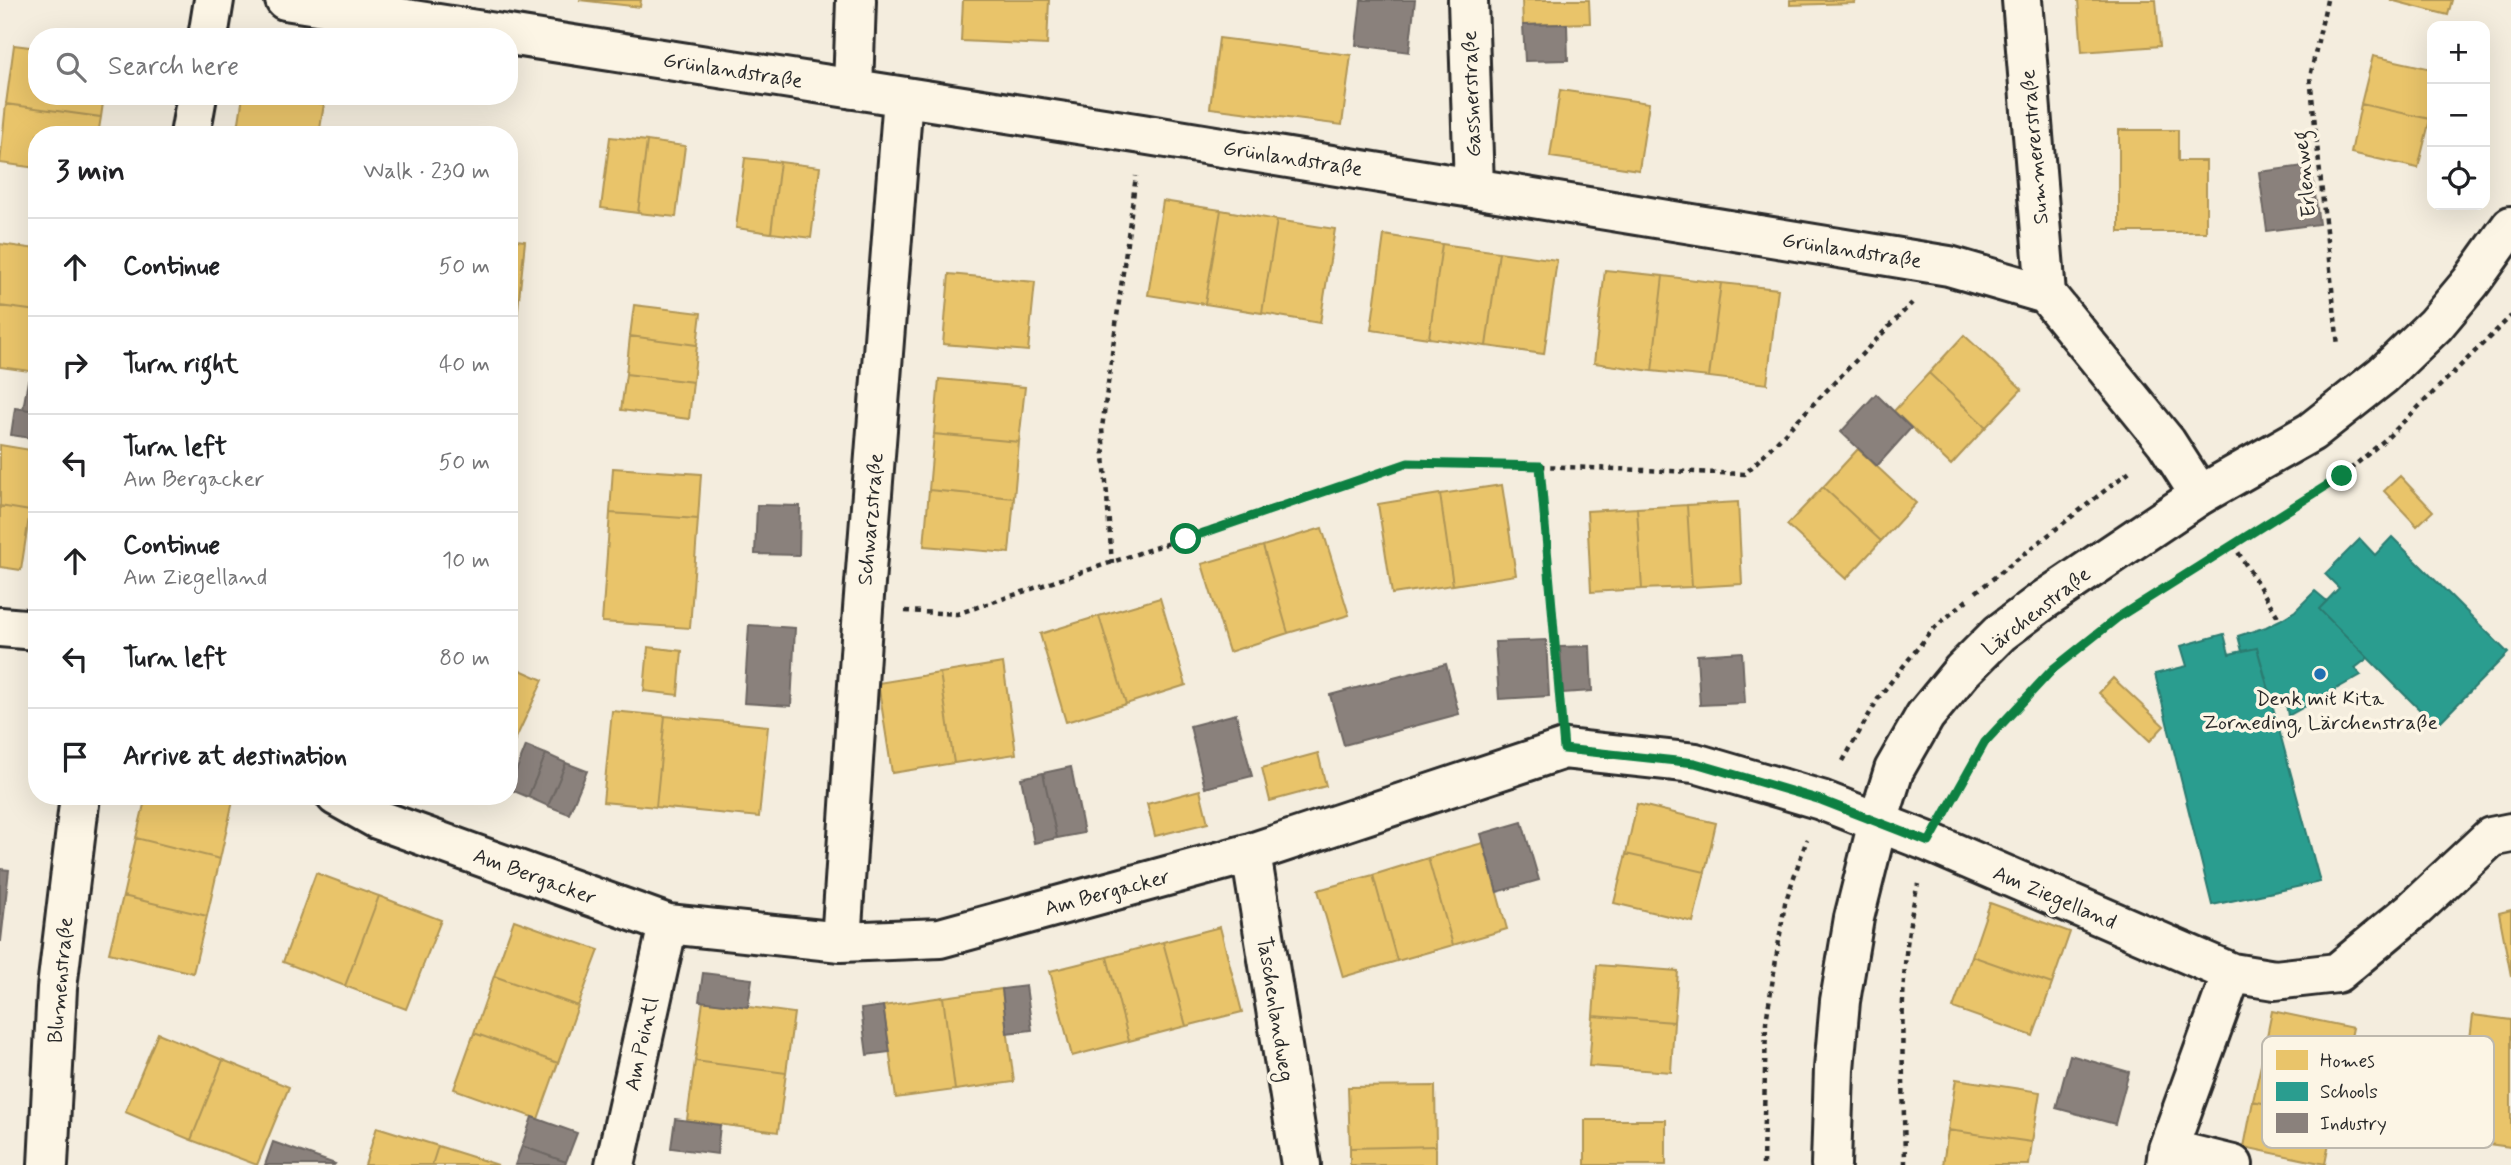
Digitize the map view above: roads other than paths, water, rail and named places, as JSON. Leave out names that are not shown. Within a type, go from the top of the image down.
[{"type":"street","points":[[209,28],[214,0]]},
{"type":"street","name":"Grünlandstraße","points":[[285,0],[464,28]]},
{"type":"street","points":[[853,89],[856,0]]},
{"type":"street","name":"Gassnerstraße","points":[[1468,0],[1474,188]]},
{"type":"street","name":"Summererstraße","points":[[2022,0],[2046,294]]},
{"type":"street","name":"Grünlandstraße","points":[[518,37],[1142,134],[1949,266],[2046,294]]},
{"type":"street","name":"Schwarzstraße","points":[[841,942],[863,609],[903,97]]},
{"type":"street","points":[[192,126],[195,105]]},
{"type":"street","name":"Lärchenstraße","points":[[1831,1165],[1834,1069],[1840,1001],[1854,918],[1894,770],[1925,716],[1962,671],[2000,633],[2044,600],[2200,495],[2311,432],[2383,376],[2435,325],[2471,282],[2511,226]]},
{"type":"street","points":[[2046,294],[2166,442],[2200,495]]},
{"type":"street","points":[[0,627],[28,629]]},
{"type":"street","name":"Am Bergacker","points":[[352,805],[377,819],[668,923],[841,942],[940,937],[1251,853],[1564,749],[1695,763],[1821,800],[1878,822]]},
{"type":"street","name":"Blumenstraße","points":[[48,1165],[57,988],[79,805]]},
{"type":"street","name":"Am Ziegelland","points":[[1878,822],[2232,973],[2275,980],[2337,973],[2414,909],[2491,837],[2511,833]]},
{"type":"street","name":"Taschenlandweg","points":[[1251,853],[1301,1165]]},
{"type":"street","name":"Am Pointl","points":[[615,1165],[668,923]]},
{"type":"street","points":[[2232,973],[2167,1157],[2233,1165]]},
{"type":"place","name":"Denk mit Kita Zorneding, Lärchenstraße","points":[[2320,674]]}]
